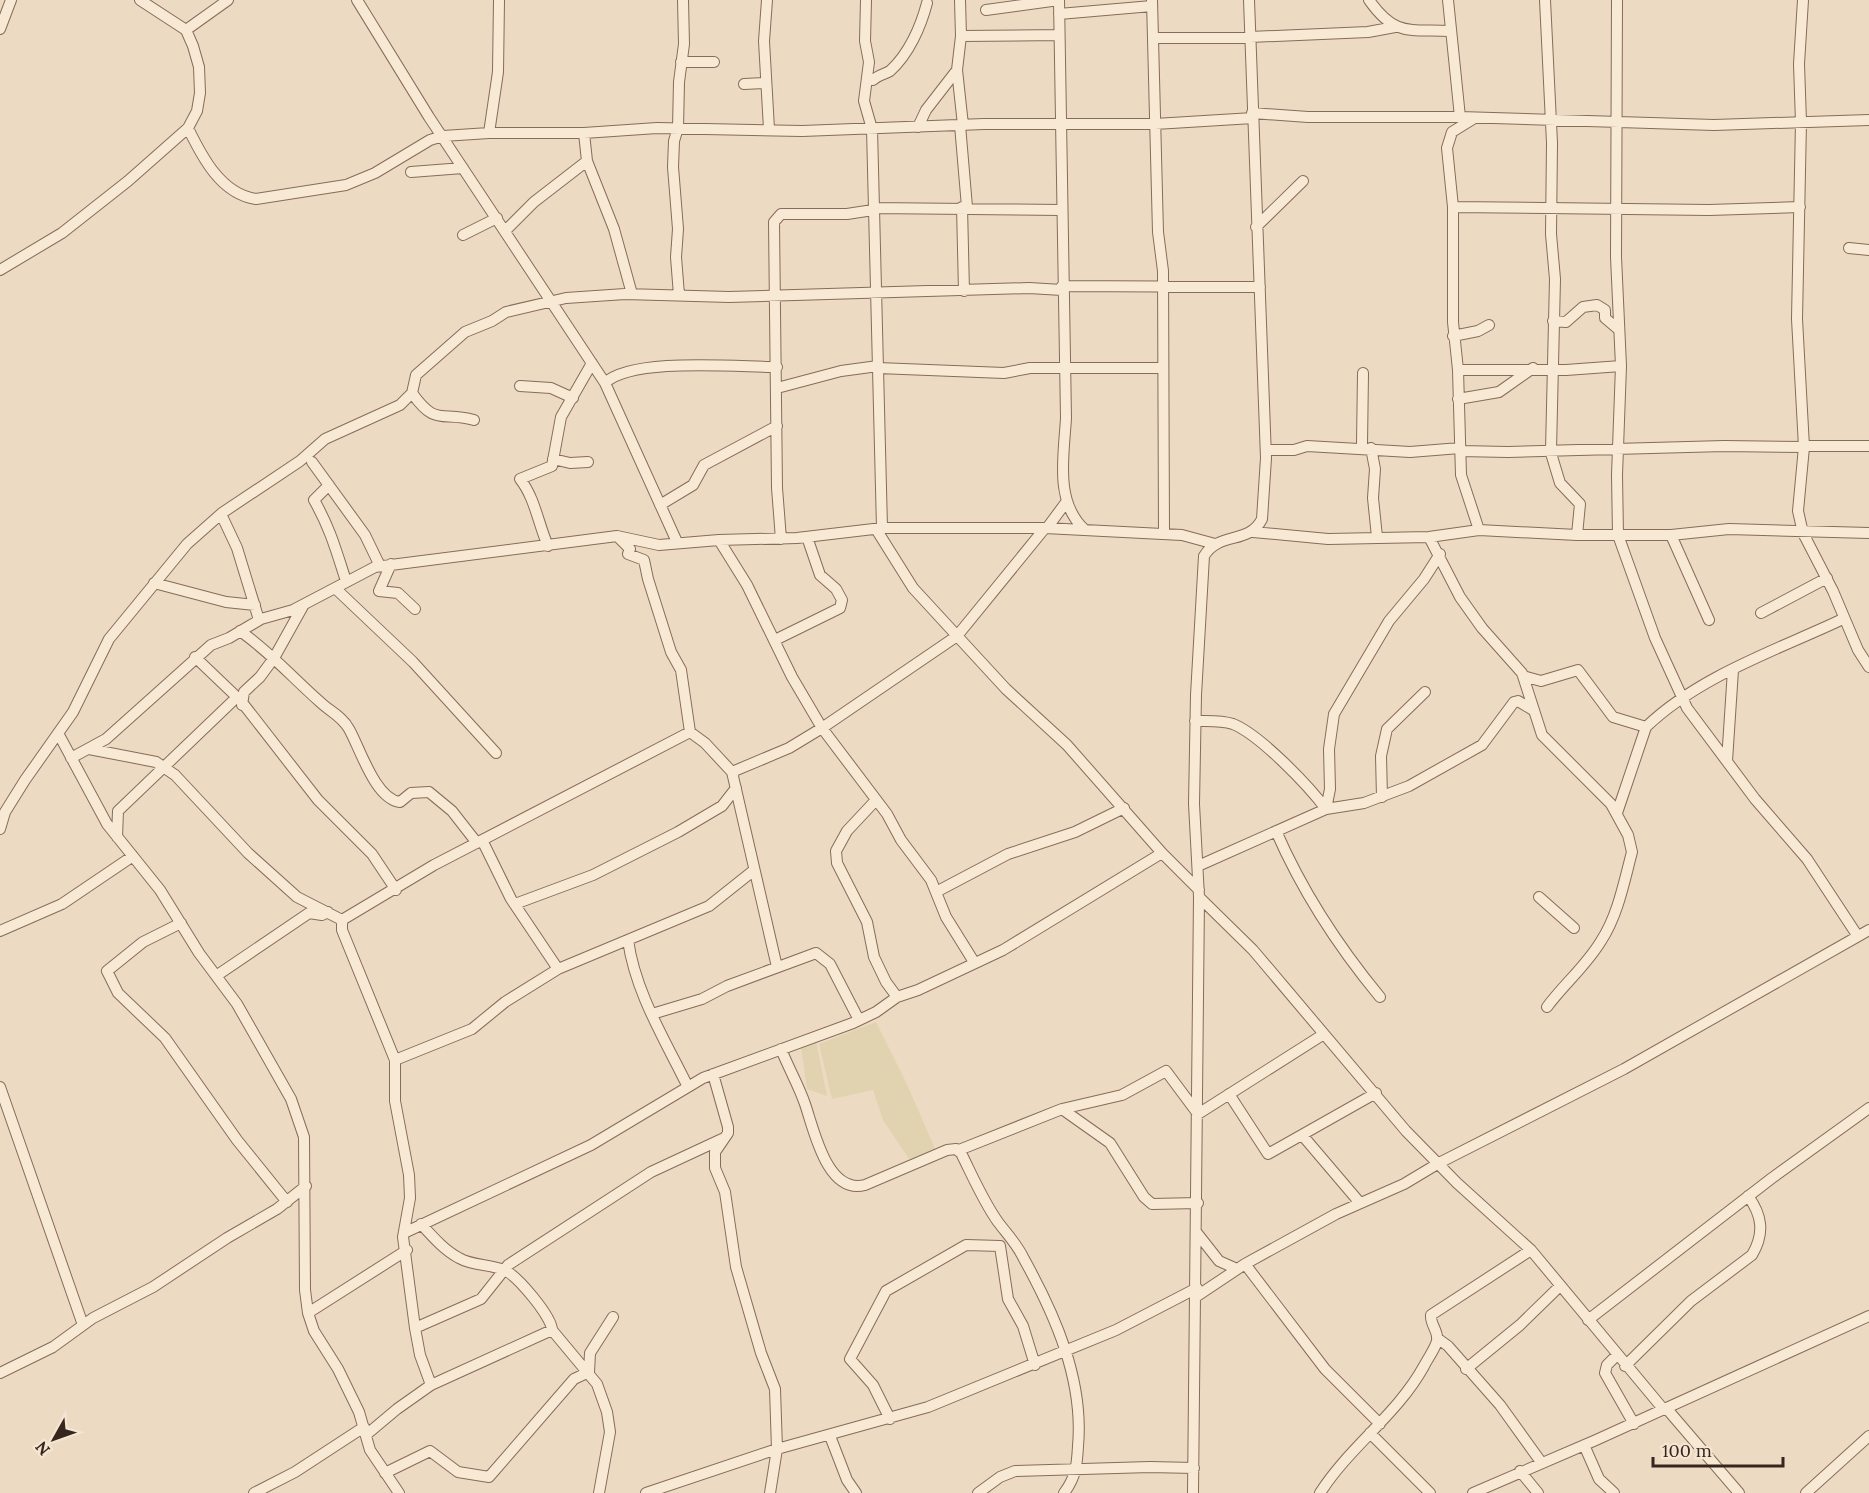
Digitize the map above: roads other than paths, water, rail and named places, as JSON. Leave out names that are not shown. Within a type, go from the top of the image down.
[{"type":"street","points":[[0,28],[11,0]]},
{"type":"street","points":[[0,270],[62,233],[128,181],[188,128],[197,111],[200,93],[199,67],[186,30],[140,0]]},
{"type":"street","points":[[186,30],[228,0]]},
{"type":"street","points":[[357,0],[442,136],[604,383],[677,542]]},
{"type":"street","points":[[489,133],[498,72],[499,0]]},
{"type":"street","points":[[680,295],[675,257],[678,229],[673,167],[674,141],[678,128],[685,18],[683,0]]},
{"type":"street","points":[[767,0],[766,83],[769,129]]},
{"type":"street","points":[[866,0],[867,80],[864,101],[872,129],[878,367],[879,529],[913,588],[1031,714],[1067,745],[1162,853],[1253,950],[1406,1131],[1531,1250],[1616,1356],[1739,1493]]},
{"type":"street","points":[[960,0],[961,36],[957,70],[964,207],[964,291]]},
{"type":"street","points":[[986,10],[1059,0],[1064,370],[1063,485],[1074,517],[1085,530]]},
{"type":"street","points":[[1249,0],[1266,450],[1262,519],[1253,532]]},
{"type":"street","points":[[1369,0],[1386,22],[1402,30],[1450,31]]},
{"type":"street","points":[[1448,0],[1460,117]]},
{"type":"street","points":[[1545,0],[1555,279],[1551,450],[1560,483],[1580,504],[1577,535]]},
{"type":"street","points":[[1617,0],[1618,329],[1621,366],[1618,534],[1655,638],[1683,699],[1727,761],[1807,859],[1857,935]]},
{"type":"street","points":[[1803,0],[1798,73],[1801,122],[1797,319],[1804,447],[1798,511],[1803,532],[1827,578],[1843,619],[1869,667]]},
{"type":"street","points":[[867,80],[873,80],[889,71],[919,33],[927,3]]},
{"type":"street","points":[[1059,14],[1152,3],[1162,287],[1164,534]]},
{"type":"street","points":[[1153,38],[1250,38],[1368,32],[1395,27]]},
{"type":"street","points":[[961,36],[1059,35]]},
{"type":"street","points":[[681,62],[714,62]]},
{"type":"street","points":[[918,127],[926,110],[957,70]]},
{"type":"street","points":[[744,84],[766,83]]},
{"type":"street","points":[[188,128],[200,152],[218,177],[243,197],[256,200],[346,185],[375,173],[430,140],[442,136],[489,133],[584,133],[678,128],[802,131],[961,125],[1155,124],[1253,116],[1460,117],[1618,124],[1869,120]]},
{"type":"street","points":[[1473,119],[1459,125],[1449,139],[1448,148],[1453,207],[1453,336],[1458,370],[1461,475],[1479,530]]},
{"type":"street","points":[[584,133],[587,160],[614,229],[632,294]]},
{"type":"street","points":[[505,231],[541,196],[587,160]]},
{"type":"street","points":[[411,172],[464,168]]},
{"type":"street","points":[[1256,227],[1303,181]]},
{"type":"street","points":[[1453,207],[1551,206],[1709,210],[1800,207]]},
{"type":"street","points":[[782,539],[777,488],[774,222],[777,216],[873,209],[964,207],[1062,210]]},
{"type":"street","points":[[463,235],[497,218]]},
{"type":"street","points":[[1849,248],[1869,250]]},
{"type":"street","points":[[0,829],[5,812],[73,712],[109,639],[187,544],[221,514],[300,460],[325,439],[400,405],[412,393],[416,375],[465,332],[492,321],[506,312],[525,309],[550,299],[632,294],[729,297],[1029,288],[1260,287]]},
{"type":"street","points":[[1553,321],[1566,322],[1582,307],[1597,305],[1605,310],[1605,318],[1618,329]]},
{"type":"street","points":[[1453,336],[1478,331],[1489,325]]},
{"type":"street","points":[[548,546],[537,521],[531,492],[520,479],[552,466],[561,417],[592,363]]},
{"type":"street","points":[[1458,370],[1621,366]]},
{"type":"street","points":[[604,383],[613,375],[639,368],[777,367]]},
{"type":"street","points":[[777,388],[841,371],[878,367],[1004,373],[1030,368],[1064,370],[1162,368]]},
{"type":"street","points":[[1458,399],[1499,392],[1533,368]]},
{"type":"street","points":[[1363,373],[1367,446],[1375,469],[1373,498],[1377,537]]},
{"type":"street","points":[[520,386],[551,388],[573,398]]},
{"type":"street","points":[[412,393],[425,411],[432,415],[474,420]]},
{"type":"street","points":[[660,505],[693,485],[704,465],[777,426]]},
{"type":"street","points":[[1266,450],[1294,450],[1308,446],[1367,446],[1410,452],[1619,447],[1869,446]]},
{"type":"street","points":[[553,459],[588,462]]},
{"type":"street","points":[[312,462],[385,565],[379,591],[398,593],[415,609]]},
{"type":"street","points":[[329,485],[314,500],[332,531],[346,580]]},
{"type":"street","points":[[732,772],[789,748],[957,636],[1067,501]]},
{"type":"street","points":[[221,514],[237,548],[259,620]]},
{"type":"street","points":[[71,758],[106,739],[211,645],[240,632],[259,620],[303,606],[346,580],[385,565],[617,536],[659,545],[677,542],[782,539],[879,529],[1046,528],[1182,535],[1215,544]]},
{"type":"street","points":[[1193,1493],[1198,1203],[1196,1044],[1199,893],[1194,804],[1204,556],[1215,544],[1253,532],[1328,539],[1430,537],[1479,530],[1577,535],[1671,535],[1729,529],[1869,533]]},
{"type":"street","points":[[1671,535],[1709,620]]},
{"type":"street","points":[[617,536],[630,549],[627,554],[645,561],[648,579],[671,652],[681,670],[690,732],[705,743],[732,772],[777,967]]},
{"type":"street","points":[[775,640],[840,608],[842,600],[836,589],[820,575],[807,537]]},
{"type":"street","points":[[1430,537],[1460,597],[1482,628],[1523,676],[1542,735],[1617,813],[1628,835],[1632,852],[1612,921],[1600,943],[1581,969],[1547,1007]]},
{"type":"street","points":[[719,540],[775,640],[792,677],[822,728],[876,800],[936,892],[946,917],[974,962]]},
{"type":"street","points":[[1326,809],[1330,789],[1329,748],[1334,714],[1389,621],[1411,597],[1440,554]]},
{"type":"street","points":[[1761,613],[1827,578]]},
{"type":"street","points":[[154,583],[226,602],[255,605]]},
{"type":"street","points":[[335,588],[412,662],[496,753]]},
{"type":"street","points":[[117,837],[118,811],[241,702],[244,692],[260,677],[274,658],[303,606]]},
{"type":"street","points":[[1617,813],[1646,727],[1708,682],[1843,619]]},
{"type":"street","points":[[240,632],[274,658],[321,704],[336,714],[349,729],[362,758],[380,787],[394,800],[400,802],[411,794],[429,792],[452,811],[480,842],[514,904],[558,969]]},
{"type":"street","points":[[195,657],[241,702],[318,800],[372,854],[396,890]]},
{"type":"street","points":[[1523,676],[1541,681],[1578,670],[1612,717],[1646,727]]},
{"type":"street","points":[[1727,761],[1733,670]]},
{"type":"street","points":[[1382,797],[1381,756],[1388,729],[1425,692]]},
{"type":"street","points":[[1198,866],[1326,809],[1382,797],[1475,750],[1487,740],[1514,702],[1518,701],[1533,710]]},
{"type":"street","points":[[1196,721],[1223,722],[1239,727],[1284,765],[1326,809]]},
{"type":"street","points":[[342,920],[396,890],[434,865],[619,766],[690,732]]},
{"type":"street","points":[[58,733],[107,824],[160,890],[237,1004],[299,1118],[304,1137],[305,1290],[308,1313],[314,1331],[338,1369],[365,1431],[370,1450],[399,1493]]},
{"type":"street","points":[[89,749],[156,762],[165,768],[175,775],[248,852],[297,897],[342,920],[346,940],[395,1060],[395,1101],[407,1155],[409,1187],[404,1233],[415,1328],[420,1355],[431,1385]]},
{"type":"street","points":[[514,904],[593,875],[686,828],[722,806],[736,788]]},
{"type":"street","points":[[876,800],[847,831],[836,851],[837,863],[867,922],[874,957],[886,982],[897,997]]},
{"type":"street","points":[[936,892],[1008,854],[1075,832],[1124,808]]},
{"type":"street","points":[[1276,831],[1311,902],[1337,942],[1380,997]]},
{"type":"street","points":[[404,1233],[591,1145],[713,1074],[859,1020],[897,997],[918,990],[1003,950],[1162,853]]},
{"type":"street","points":[[0,931],[62,904],[133,856]]},
{"type":"street","points":[[395,1060],[472,1029],[505,1002],[558,969],[709,906],[753,871]]},
{"type":"street","points":[[1539,897],[1574,927]]},
{"type":"street","points":[[216,976],[309,913],[322,915],[328,912]]},
{"type":"street","points":[[181,923],[143,942],[107,971],[118,993],[165,1038],[237,1140],[287,1202]]},
{"type":"street","points":[[646,1493],[777,1449],[890,1419],[1035,1365],[1116,1330],[1197,1292],[1360,1203],[1404,1184],[1438,1163],[1624,1069],[1869,930]]},
{"type":"street","points":[[628,940],[630,958],[652,1014],[688,1087]]},
{"type":"street","points":[[652,1014],[702,999],[807,955],[822,955],[838,976],[859,1020]]},
{"type":"street","points":[[1198,1114],[1324,1034]]},
{"type":"street","points":[[781,1049],[805,1103],[818,1147],[830,1166],[848,1185],[856,1187],[866,1185],[930,1156],[947,1150],[959,1150],[1062,1109],[1122,1095],[1166,1071],[1198,1114]]},
{"type":"street","points":[[713,1074],[729,1127],[715,1152],[715,1168],[724,1192],[736,1267],[761,1353],[775,1389],[777,1449],[770,1493]]},
{"type":"street","points":[[0,1087],[83,1325]]},
{"type":"street","points":[[1229,1094],[1268,1154],[1376,1094]]},
{"type":"street","points":[[1062,1109],[1110,1143],[1144,1197],[1152,1204],[1198,1203]]},
{"type":"street","points":[[1588,1320],[1748,1196],[1866,1114]]},
{"type":"street","points":[[1303,1136],[1360,1203]]},
{"type":"street","points":[[415,1328],[481,1299],[502,1269],[651,1172],[724,1138]]},
{"type":"street","points":[[959,1150],[998,1223],[1009,1232],[1024,1258],[1066,1351],[1077,1405],[1079,1432],[1074,1478],[1064,1493]]},
{"type":"street","points":[[0,1373],[53,1347],[83,1325],[138,1296],[287,1202],[306,1186]]},
{"type":"street","points":[[1625,1366],[1685,1306],[1752,1255],[1756,1247],[1760,1215],[1748,1196]]},
{"type":"street","points":[[421,1224],[457,1257],[471,1264],[502,1269],[518,1280],[548,1318],[552,1330],[597,1384],[607,1412],[610,1432],[599,1493]]},
{"type":"street","points":[[1197,1233],[1219,1261],[1241,1266],[1325,1369],[1380,1424]]},
{"type":"street","points":[[890,1419],[873,1385],[850,1359],[886,1291],[966,1245],[1000,1246],[1008,1299],[1023,1326],[1035,1365]]},
{"type":"street","points":[[308,1313],[406,1250]]},
{"type":"street","points":[[1531,1250],[1436,1310],[1430,1320],[1437,1338],[1448,1346],[1500,1405],[1541,1462]]},
{"type":"street","points":[[1466,1369],[1520,1325],[1560,1286]]},
{"type":"street","points":[[1473,1493],[1634,1424],[1869,1316]]},
{"type":"street","points":[[589,1372],[590,1353],[613,1317]]},
{"type":"street","points":[[254,1493],[365,1431],[431,1385],[552,1330]]},
{"type":"street","points":[[1320,1493],[1335,1470],[1409,1391],[1437,1338]]},
{"type":"street","points":[[1616,1356],[1607,1365],[1605,1373],[1634,1424]]},
{"type":"street","points":[[385,1473],[429,1451],[458,1472],[489,1477],[574,1379],[589,1372]]},
{"type":"street","points":[[1370,1433],[1430,1493]]},
{"type":"street","points":[[830,1436],[848,1480],[856,1493]]},
{"type":"street","points":[[1806,1493],[1869,1436]]},
{"type":"street","points":[[1584,1445],[1599,1479],[1614,1493]]},
{"type":"street","points":[[978,1493],[999,1478],[1014,1471],[1076,1468],[1194,1468]]},
{"type":"street","points":[[1520,1472],[1538,1493]]}]
